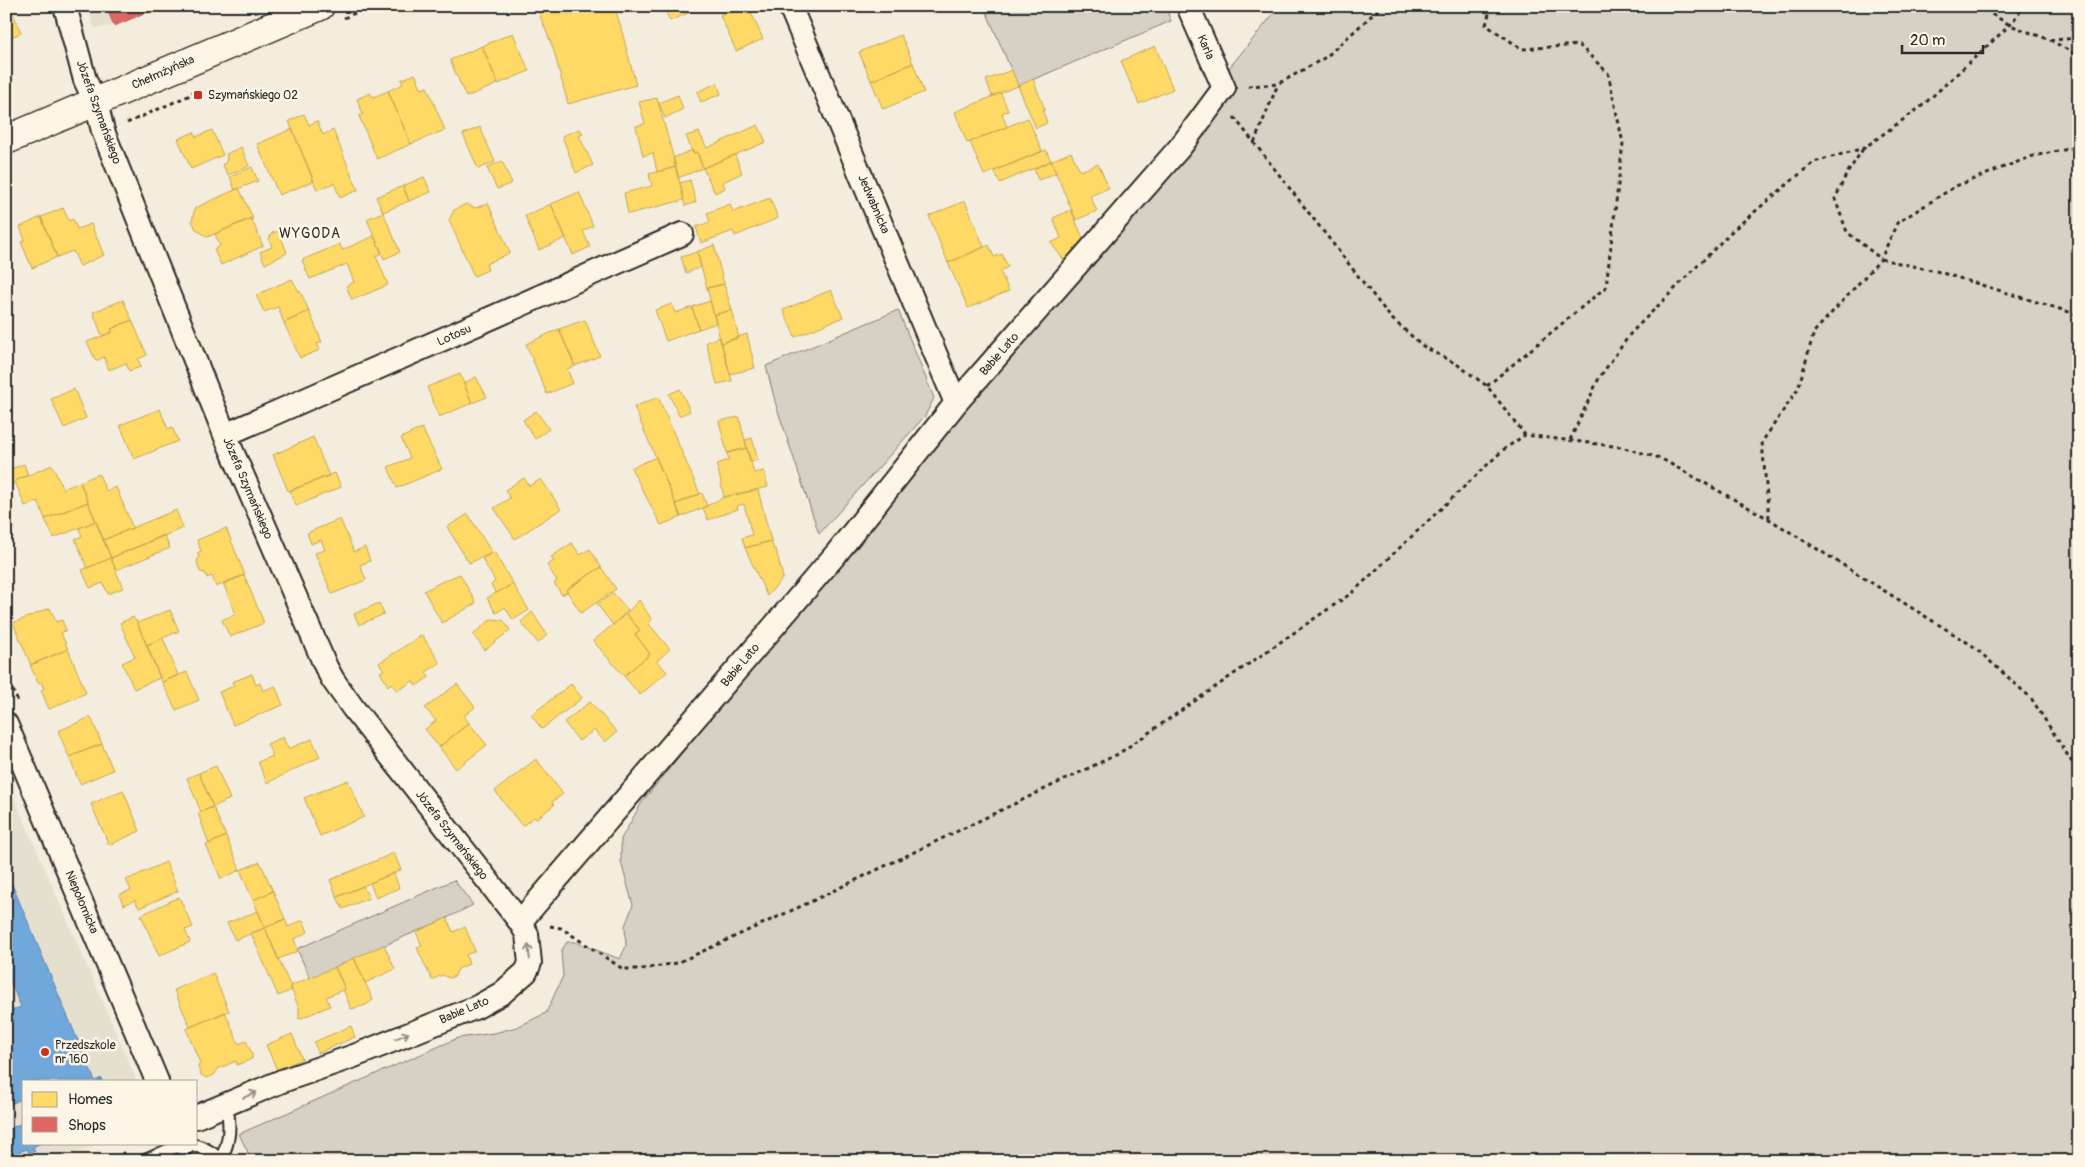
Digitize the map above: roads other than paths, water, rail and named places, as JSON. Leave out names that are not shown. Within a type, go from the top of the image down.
[{"type":"street","name":"Józefa Szymańskiego","points":[[65,6],[85,80],[96,103],[104,131],[225,435],[315,643],[333,680],[520,922]]},
{"type":"street","name":"Chełmżyńska","points":[[6,140],[320,6]]},
{"type":"street","name":"Jedwabnicka","points":[[790,6],[956,403]]},
{"type":"street","name":"Karla","points":[[1188,6],[1224,88]]},
{"type":"street","name":"Babie Lato","points":[[201,1115],[476,1007],[502,993],[526,972],[530,963],[527,934],[520,922],[836,554],[956,403],[1180,146],[1224,88]]},
{"type":"street","name":"Lotosu","points":[[225,435],[682,234]]},
{"type":"street","name":"Niepołomicka","points":[[6,724],[157,1080]]},
{"type":"lane","points":[[189,1144],[214,1154],[222,1160],[229,1137],[229,1118],[226,1104]]},
{"type":"lane","points":[[144,1161],[182,1144]]},
{"type":"place","name":"Szymańskiego 02","points":[[198,95]]},
{"type":"place","name":"Przedszkole nr 160","points":[[45,1052]]},
{"type":"district","name":"WYGODA","points":[[310,233]]}]
